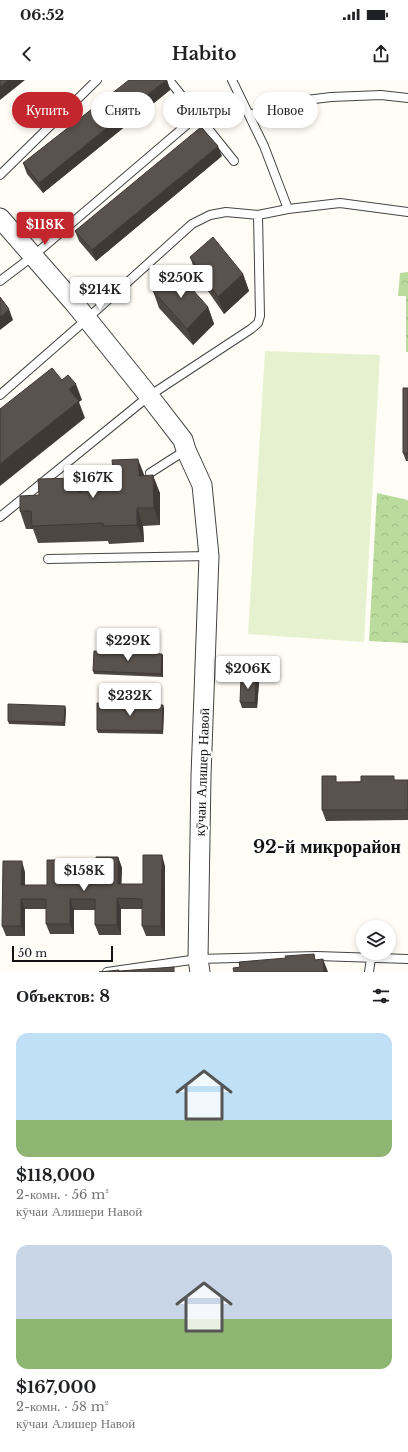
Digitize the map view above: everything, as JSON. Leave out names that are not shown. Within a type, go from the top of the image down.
[{"type":"street","name":"кӯчаи Алишер Навоӣ","points":[[0,218],[110,348],[183,440],[202,485],[209,556],[201,776],[199,966]]},
{"type":"lane","points":[[0,175],[97,80]]},
{"type":"lane","points":[[169,80],[178,92]]},
{"type":"lane","points":[[232,80],[264,146],[288,209]]},
{"type":"lane","points":[[249,115],[290,102],[331,97],[381,95],[408,98]]},
{"type":"lane","points":[[0,281],[33,256],[183,128]]},
{"type":"lane","points":[[207,128],[234,161]]},
{"type":"lane","points":[[0,395],[192,224],[210,215],[226,212],[258,215],[288,209],[340,203],[408,212]]},
{"type":"lane","points":[[0,517],[149,396],[258,323],[260,316],[258,215]]},
{"type":"lane","points":[[150,474],[186,450]]},
{"type":"lane","points":[[48,559],[209,556]]},
{"type":"lane","points":[[107,972],[317,956],[356,957]]},
{"type":"lane","points":[[396,959],[408,959]]},
{"type":"lane","points":[[369,972],[371,960]]},
{"type":"green space","points":[[408,272],[408,352],[406,352],[406,296],[398,296],[400,273]]},
{"type":"green space","points":[[265,351],[380,355],[364,642],[248,634]]},
{"type":"green space","points":[[377,493],[408,500],[408,643],[369,641]]},
{"type":"building","points":[[0,80],[8,80],[0,87]]},
{"type":"building","points":[[129,80],[166,80],[151,92],[114,92]]},
{"type":"building","points":[[91,110],[91,128],[107,128],[39,183],[23,163],[68,128],[83,128],[83,116]]},
{"type":"building","points":[[200,128],[202,128],[218,146],[92,250],[75,231]]},
{"type":"building","points":[[213,237],[243,274],[218,297],[190,257]]},
{"type":"building","points":[[175,270],[208,307],[187,329],[153,291]]},
{"type":"building","points":[[0,297],[9,309],[0,317]]},
{"type":"building","points":[[52,368],[62,380],[68,375],[76,384],[69,389],[79,401],[0,464],[0,409]]},
{"type":"building","points":[[403,388],[408,388],[408,453],[403,453]]},
{"type":"building","points":[[138,459],[139,476],[153,475],[154,508],[137,508],[137,525],[103,526],[103,523],[32,526],[31,511],[20,511],[20,496],[39,495],[38,479],[77,478],[78,492],[102,491],[101,471],[113,470],[112,460]]},
{"type":"building","points":[[94,651],[162,654],[161,674],[93,671]]},
{"type":"building","points":[[241,676],[256,677],[255,703],[240,702]]},
{"type":"building","points":[[97,703],[163,705],[162,731],[97,730]]},
{"type":"building","points":[[8,704],[65,706],[64,723],[8,721]]},
{"type":"building","points":[[322,776],[336,776],[336,782],[361,782],[361,776],[394,776],[394,780],[408,780],[408,810],[322,810]]},
{"type":"building","points":[[143,855],[162,855],[161,926],[142,926],[142,899],[117,898],[117,925],[95,925],[95,899],[70,899],[70,924],[46,924],[46,899],[21,899],[21,926],[2,926],[3,861],[22,861],[21,885],[47,885],[47,860],[70,860],[70,884],[96,884],[96,857],[118,857],[118,884],[143,884]]},
{"type":"building","points":[[314,954],[315,960],[323,959],[324,972],[234,972],[233,968],[240,967],[239,962]]},
{"type":"building","points":[[174,967],[174,972],[99,972],[119,970]]},
{"type":"district","name":"92-й микрорайон","points":[[327,847]]}]
